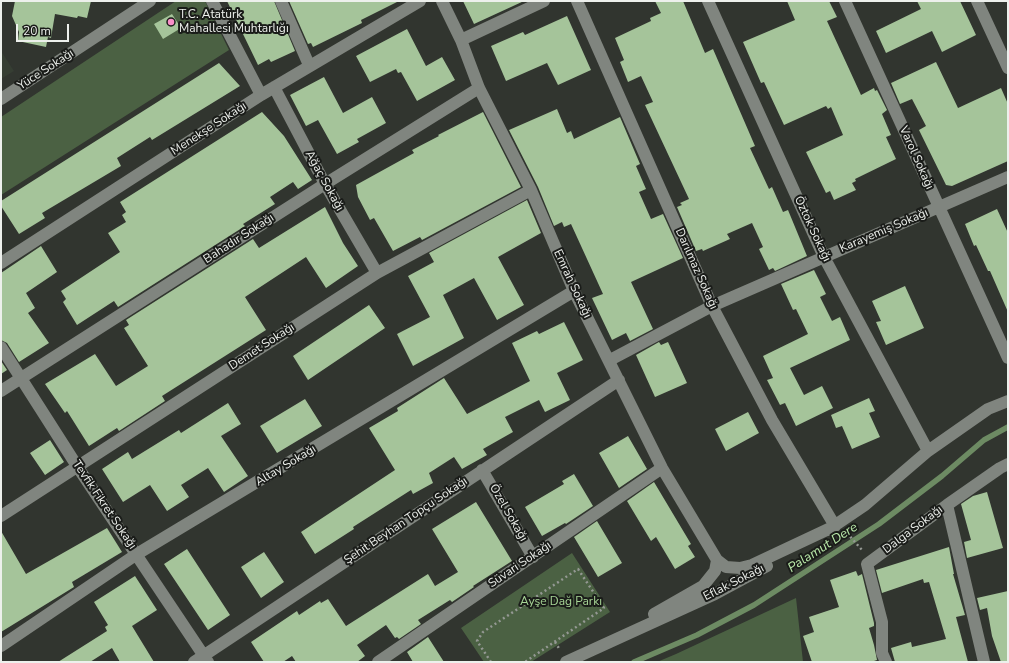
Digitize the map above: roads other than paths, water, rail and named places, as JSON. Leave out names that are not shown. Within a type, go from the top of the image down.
[{"type":"street","name":"Yüce Sokağı","points":[[1,99],[150,1]]},
{"type":"street","points":[[212,1],[261,95]]},
{"type":"street","points":[[280,1],[309,65]]},
{"type":"street","name":"Menekşe Sokağı","points":[[1,263],[261,95],[309,65],[420,1]]},
{"type":"street","name":"Emrah Sokağı","points":[[442,1],[461,40],[479,88],[531,190],[574,291],[610,360],[662,468],[716,560]]},
{"type":"street","points":[[461,40],[544,1]]},
{"type":"street","name":"Darılmaz Sokağı","points":[[577,1],[712,306],[772,420],[835,526]]},
{"type":"street","name":"Öztok Sokağı","points":[[708,1],[824,257],[928,451]]},
{"type":"street","name":"Varol Sokağı","points":[[845,1],[1008,358]]},
{"type":"street","points":[[977,1],[1008,68]]},
{"type":"street","name":"Ağaç Sokağı","points":[[274,87],[325,184],[377,273]]},
{"type":"street","name":"Bahadır Sokağı","points":[[1,391],[325,184],[479,88]]},
{"type":"street","name":"Karayemiş Sokağı","points":[[610,360],[712,306],[1008,177]]},
{"type":"street","name":"Demet Sokağı","points":[[1,516],[377,273],[531,190]]},
{"type":"street","name":"Altay Sokağı","points":[[1,646],[137,554],[574,291]]},
{"type":"street","name":"Tevfik Fikret Sokağı","points":[[1,347],[77,466],[137,554],[202,660]]},
{"type":"street","name":"Şehit Beyhan Topçu Sokağı","points":[[202,660],[482,470],[619,380]]},
{"type":"street","name":"Eflak Sokağı","points":[[567,662],[740,582],[835,526],[865,505],[928,451],[988,409],[1008,401]]},
{"type":"street","points":[[947,505],[1008,464]]},
{"type":"street","name":"Süvari Sokağı","points":[[378,662],[662,468]]},
{"type":"street","name":"Özel Sokağı","points":[[482,470],[533,557]]},
{"type":"street","name":"Dalga Sokağı","points":[[886,662],[882,652],[882,622],[867,564],[947,505],[984,662]]},
{"type":"street","points":[[567,662],[703,586],[715,571],[716,560],[726,567],[740,568],[752,565],[835,526]]},
{"type":"waterway","name":"Palamut Dere","points":[[634,662],[697,635],[754,605],[879,524],[942,476],[984,440],[1008,427]]},
{"type":"place","name":"T.C. Atatürk Mahallesi Muhtarlığı","points":[[171,22]]},
{"type":"park label","name":"Ayşe Dağ Parkı","points":[[561,602]]}]
